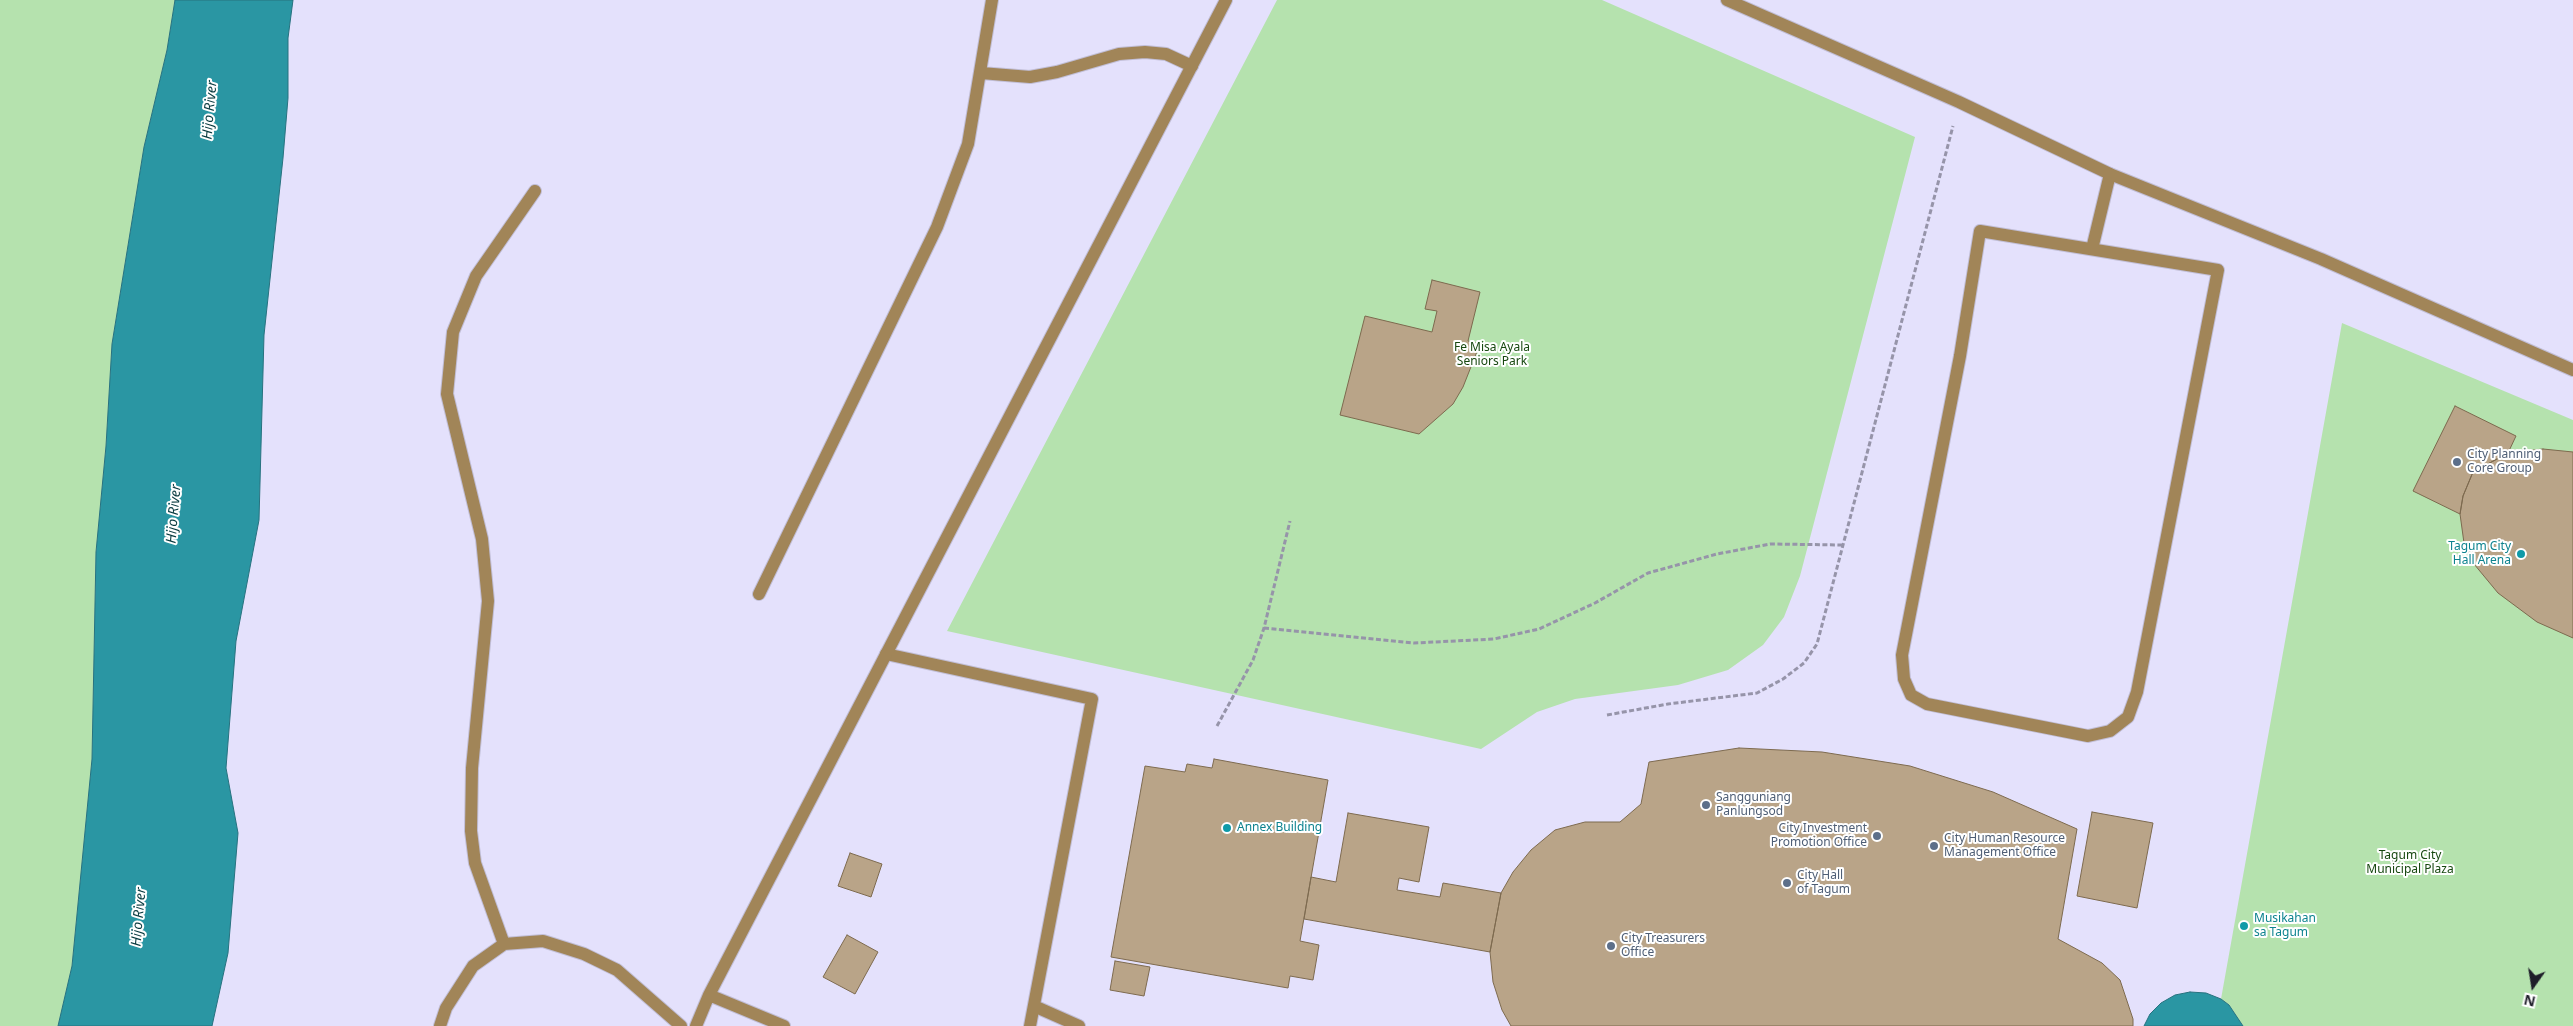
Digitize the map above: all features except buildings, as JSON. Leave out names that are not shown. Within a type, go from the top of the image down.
[{"type":"street","points":[[758,594],[937,227],[968,144],[992,0]]},
{"type":"street","points":[[696,1026],[710,995],[886,654],[1226,0]]},
{"type":"street","points":[[1727,0],[1959,102],[2110,174],[2321,260],[2573,370]]},
{"type":"street","points":[[980,73],[1030,77],[1057,72],[1120,54],[1145,52],[1166,54],[1192,66]]},
{"type":"street","points":[[2092,249],[2110,174]]},
{"type":"street","points":[[504,944],[475,863],[471,831],[472,768],[488,601],[482,539],[447,394],[452,332],[476,276],[535,191]]},
{"type":"street","points":[[1980,231],[2092,249],[2218,270],[2137,692],[2128,717],[2110,731],[2088,736],[1927,704],[1911,696],[1904,679],[1902,655],[1960,356],[1980,231]]},
{"type":"street","points":[[886,654],[1092,699],[1030,1026]]},
{"type":"street","points":[[440,1026],[446,1008],[473,966],[504,944],[543,941],[584,954],[617,970],[681,1026]]},
{"type":"street","points":[[710,995],[784,1026]]},
{"type":"street","points":[[1034,1006],[1079,1026]]},
{"type":"path","points":[[1607,715],[1668,704],[1757,693],[1783,680],[1804,663],[1817,644],[1959,102]]},
{"type":"path","points":[[1217,726],[1253,660],[1264,628],[1290,521]]},
{"type":"path","points":[[1264,628],[1414,643],[1494,639],[1539,629],[1595,603],[1648,572],[1717,554],[1770,544],[1844,545]]},
{"type":"green space","points":[[0,0],[175,0],[167,50],[144,147],[112,344],[106,446],[96,552],[92,759],[72,966],[58,1026],[0,1026]]},
{"type":"green space","name":"Fe Misa Ayala Seniors Park","points":[[1277,0],[1602,0],[1915,137],[1800,576],[1784,617],[1763,645],[1728,670],[1678,685],[1575,699],[1537,712],[1481,749],[947,631]]},
{"type":"green space","name":"Tagum City Municipal Plaza","points":[[2342,323],[2573,420],[2573,1026],[2243,1026],[2229,1005],[2221,999]]},
{"type":"water","name":"Hijo River","points":[[175,0],[293,0],[288,38],[288,98],[283,158],[264,335],[259,520],[236,641],[226,768],[238,833],[228,953],[212,1026],[58,1026],[72,966],[92,759],[96,552],[106,446],[112,344],[144,147],[167,50]]},
{"type":"water","points":[[2190,992],[2206,993],[2221,999],[2229,1005],[2243,1026],[2144,1026],[2150,1014],[2161,1003],[2175,995]]},
{"type":"place","name":"City Planning Core Group","points":[[2457,462]]},
{"type":"place","name":"Tagum City Hall Arena","points":[[2521,554]]},
{"type":"place","name":"Sangguniang Panlungsod","points":[[1706,805]]},
{"type":"place","name":"Annex Building","points":[[1227,828]]},
{"type":"place","name":"City Investment Promotion Office","points":[[1877,836]]},
{"type":"place","name":"City Human Resource Management Office","points":[[1934,846]]},
{"type":"place","name":"City Hall of Tagum","points":[[1787,883]]},
{"type":"place","name":"Musikahan sa Tagum","points":[[2244,926]]},
{"type":"place","name":"City Treasurers Office","points":[[1611,946]]}]
